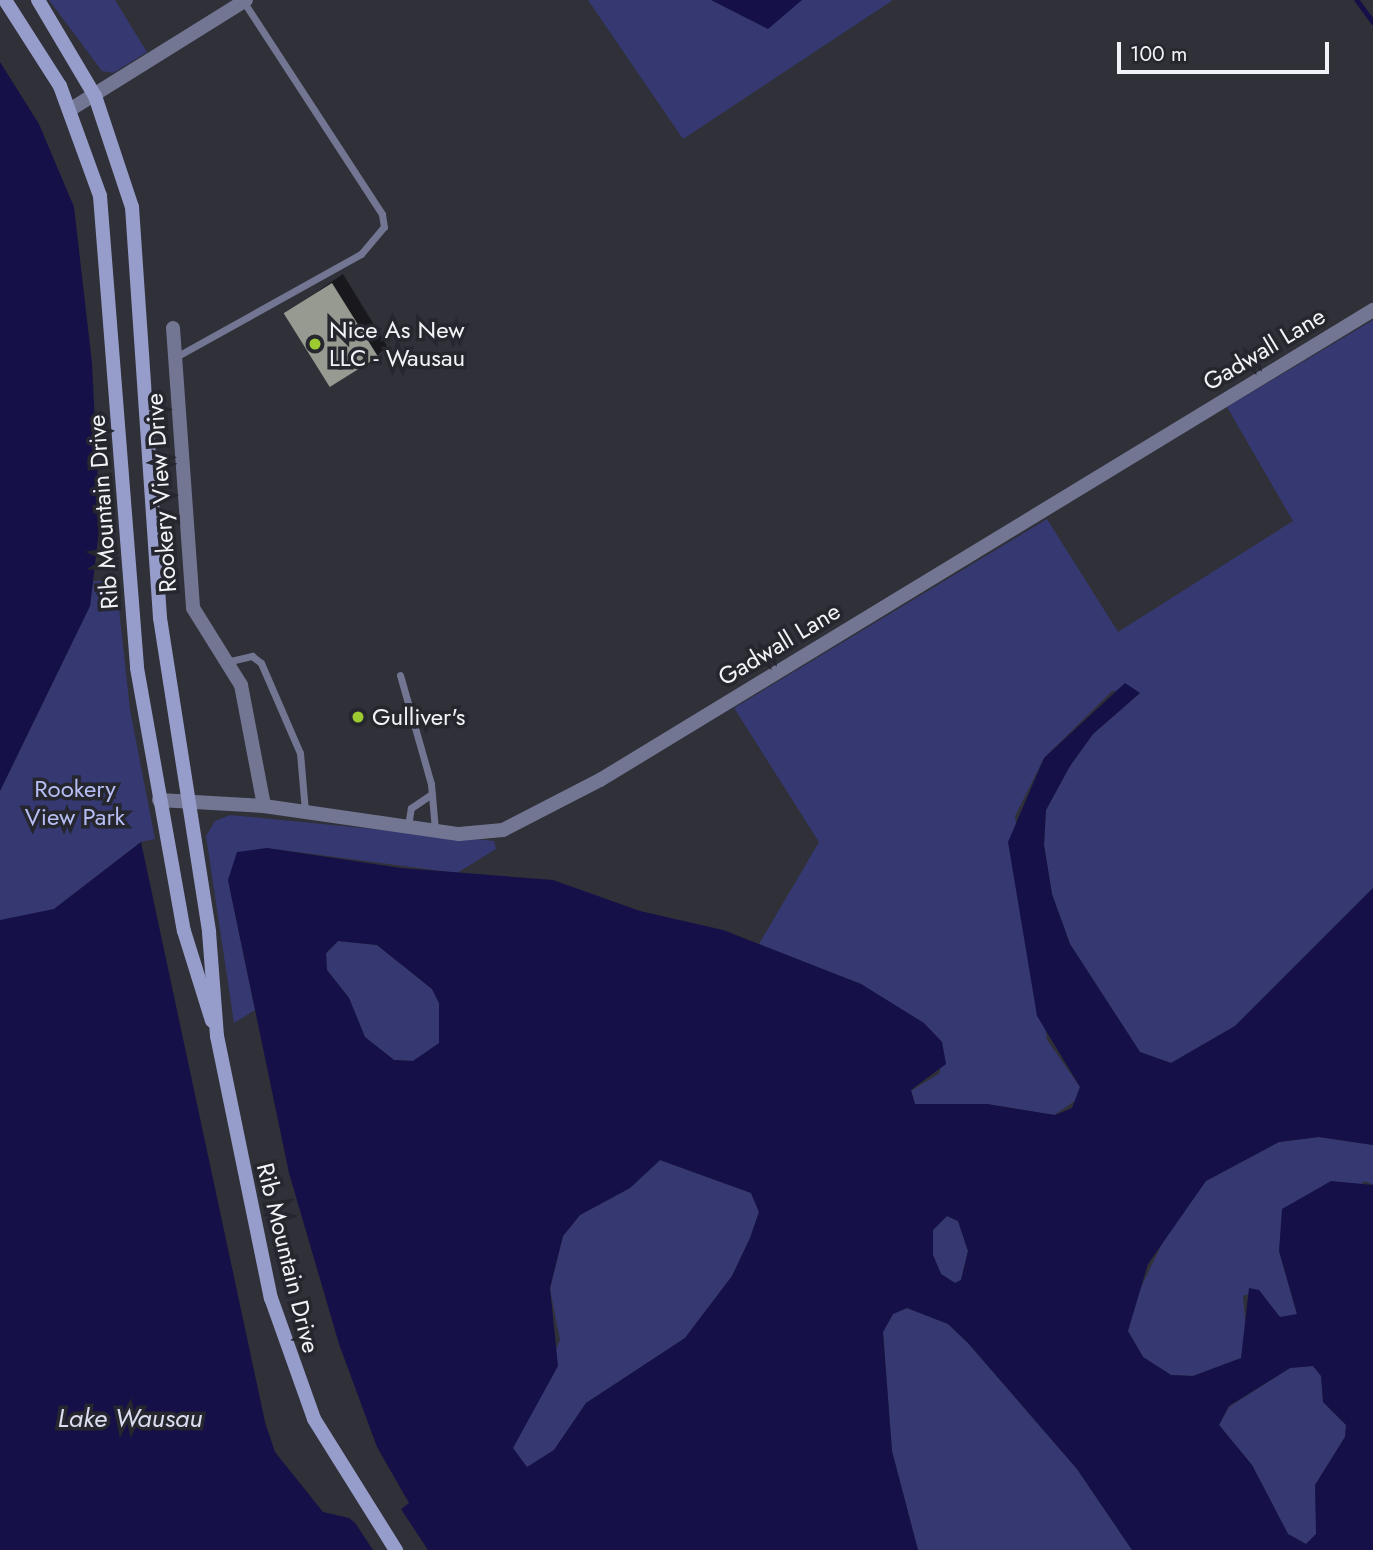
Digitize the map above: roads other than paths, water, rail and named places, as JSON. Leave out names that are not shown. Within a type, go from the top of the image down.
[{"type":"main road","name":"Rib Mountain Drive","points":[[5,0],[71,109],[100,196],[137,668],[159,800],[193,967],[217,1036],[283,1343],[314,1419],[396,1550]]},
{"type":"main road","name":"Rib Mountain Drive","points":[[38,0],[95,96],[131,207],[160,618],[209,932],[217,1036]]},
{"type":"street","points":[[71,109],[245,1]]},
{"type":"street","name":"Gadwall Lane","points":[[159,800],[264,806],[435,831],[494,832],[545,812],[1373,310]]},
{"type":"street","name":"Rookery View Drive","points":[[173,328],[188,575],[201,628],[241,684],[264,806]]},
{"type":"lane","points":[[174,358],[353,259],[384,227],[382,214],[245,1]]},
{"type":"lane","points":[[226,662],[252,656],[261,663],[300,753],[305,812]]},
{"type":"lane","points":[[400,675],[413,703],[432,794],[435,831]]},
{"type":"lane","points":[[408,827],[411,808],[432,794]]},
{"type":"water","points":[[711,0],[802,0],[768,29]]},
{"type":"water","points":[[0,62],[39,124],[74,207],[92,363],[100,523],[90,606],[0,791]]},
{"type":"water","name":"Lake Wausau","points":[[1125,683],[1140,693],[1093,734],[1070,766],[1046,810],[1044,845],[1052,894],[1070,944],[1140,1052],[1171,1063],[1235,1026],[1373,888],[1373,1145],[1319,1137],[1279,1142],[1206,1181],[1148,1264],[1128,1331],[1143,1357],[1171,1375],[1193,1376],[1241,1358],[1249,1288],[1259,1290],[1280,1317],[1297,1314],[1279,1251],[1282,1209],[1331,1181],[1373,1185],[1373,1550],[1132,1550],[1077,1469],[968,1343],[948,1324],[907,1308],[893,1314],[883,1332],[892,1451],[918,1550],[0,1550],[0,920],[54,909],[141,842],[265,1422],[275,1452],[323,1512],[349,1518],[369,1534],[409,1503],[377,1447],[339,1344],[289,1173],[228,880],[237,852],[267,848],[401,868],[553,880],[640,911],[723,930],[861,984],[924,1023],[942,1042],[946,1064],[911,1090],[915,1104],[987,1104],[1055,1115],[1072,1108],[1080,1087],[1037,1016],[1008,842],[1044,758]],"holes":[[[338,941],[377,945],[432,989],[439,1003],[439,1043],[413,1061],[394,1060],[365,1037],[349,998],[327,970],[326,953]],[[660,1160],[751,1193],[759,1212],[732,1276],[685,1338],[586,1403],[554,1450],[527,1467],[513,1448],[558,1366],[550,1288],[563,1236],[580,1215],[630,1188]],[[947,1216],[958,1221],[968,1251],[961,1280],[955,1283],[941,1274],[933,1255],[933,1230]],[[1313,1366],[1321,1376],[1323,1402],[1346,1425],[1345,1437],[1315,1485],[1316,1534],[1306,1544],[1288,1534],[1252,1465],[1219,1425],[1229,1406],[1290,1368]]]},
{"type":"waterway","points":[[1357,0],[1373,22]]},
{"type":"place","name":"Nice As New LLC - Wausau","points":[[315,344]]},
{"type":"place","name":"Gulliver's","points":[[358,717]]},
{"type":"park label","name":"Rookery View Park","points":[[75,803]]}]
